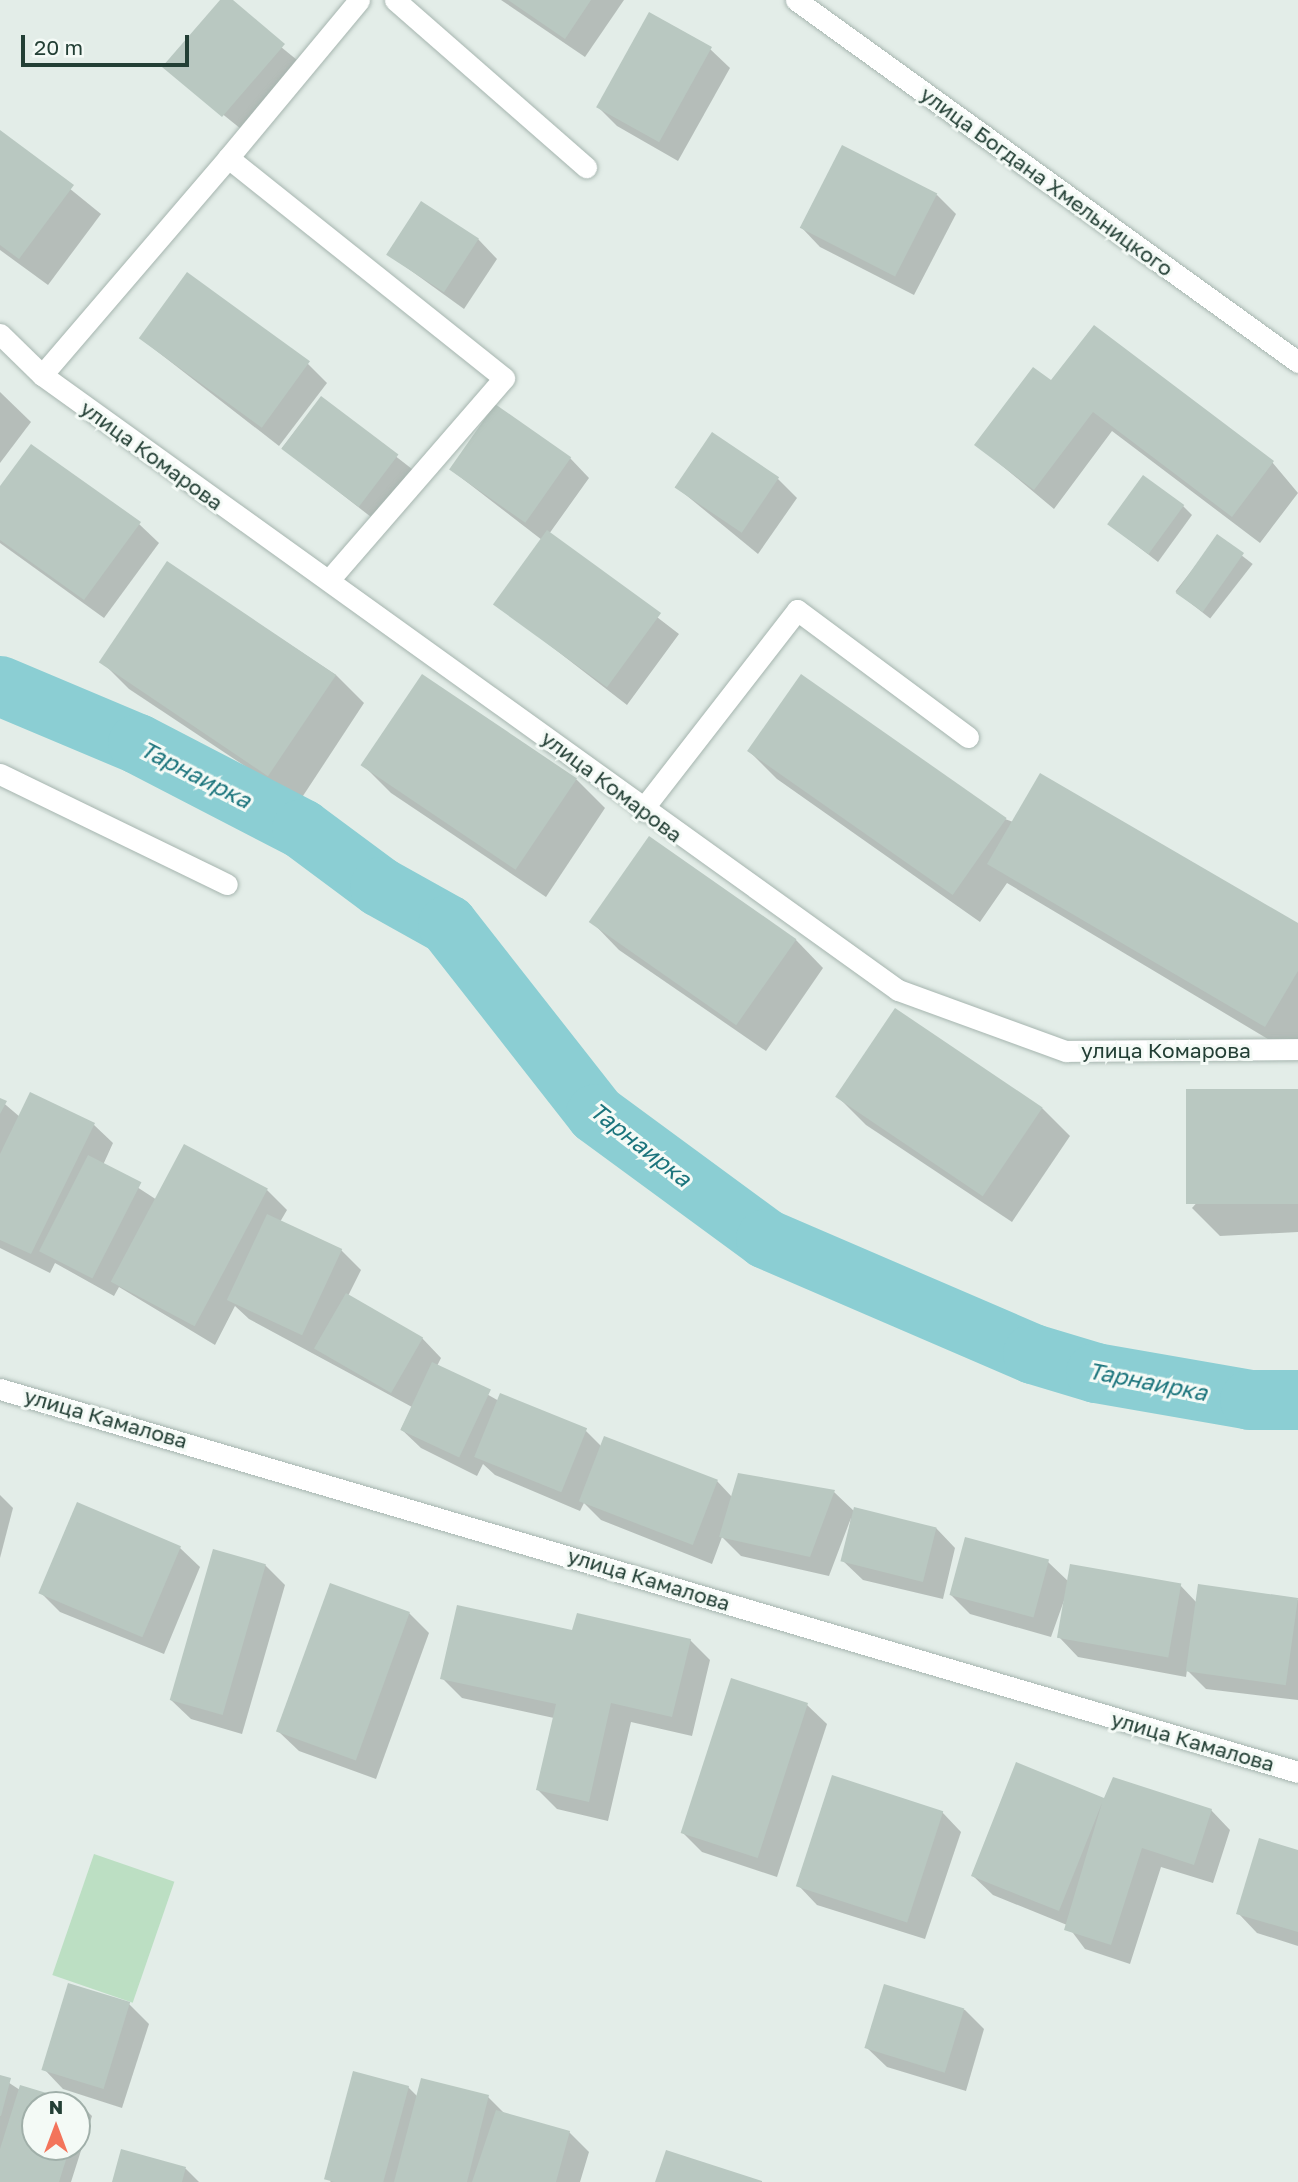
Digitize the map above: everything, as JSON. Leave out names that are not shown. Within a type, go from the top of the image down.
[{"type":"street","points":[[42,376],[359,0]]},
{"type":"street","points":[[395,0],[586,167]]},
{"type":"street","name":"улица Богдана Хмельницкого","points":[[796,0],[1298,362]]},
{"type":"street","points":[[228,158],[504,378],[329,580]]},
{"type":"street","name":"улица Комарова","points":[[0,334],[42,376],[329,580],[642,810],[911,995],[1066,1051],[1298,1049]]},
{"type":"street","points":[[642,810],[797,610],[968,737]]},
{"type":"street","points":[[0,774],[227,884]]},
{"type":"street","name":"улица Камалова","points":[[0,1389],[1298,1772]]},
{"type":"green space","points":[[94,1854],[174,1882],[133,2003],[52,1975]]},
{"type":"building","points":[[220,0],[233,0],[285,44],[222,117],[162,67]]},
{"type":"building","points":[[508,0],[591,0],[565,39]]},
{"type":"building","points":[[649,12],[712,47],[659,142],[596,107]]},
{"type":"building","points":[[0,130],[74,185],[19,259],[0,245]]},
{"type":"building","points":[[842,145],[937,194],[895,276],[800,228]]},
{"type":"building","points":[[421,201],[479,239],[444,292],[386,255]]},
{"type":"building","points":[[187,272],[310,361],[262,428],[139,338]]},
{"type":"building","points":[[1094,325],[1274,461],[1232,517],[1093,412],[1034,490],[974,445],[1033,367],[1051,380]]},
{"type":"building","points":[[321,396],[398,454],[359,507],[281,449]]},
{"type":"building","points":[[495,404],[571,457],[525,523],[449,470]]},
{"type":"building","points":[[712,432],[779,477],[742,533],[675,488]]},
{"type":"building","points":[[31,444],[141,522],[84,600],[0,540],[0,486]]},
{"type":"building","points":[[1143,475],[1184,505],[1148,554],[1107,524]]},
{"type":"building","points":[[547,530],[661,613],[607,687],[493,604]]},
{"type":"building","points":[[1217,534],[1244,553],[1203,612],[1176,593]]},
{"type":"building","points":[[167,561],[336,675],[268,776],[99,662]]},
{"type":"building","points":[[422,674],[577,779],[516,870],[360,765]]},
{"type":"building","points":[[801,674],[1007,818],[953,895],[747,751]]},
{"type":"building","points":[[1040,773],[1298,923],[1298,971],[1265,1027],[987,864]]},
{"type":"building","points":[[649,836],[796,939],[736,1025],[589,922]]},
{"type":"building","points":[[895,1008],[1043,1108],[983,1196],[835,1097]]},
{"type":"building","points":[[1186,1089],[1298,1089],[1298,1204],[1186,1204]]},
{"type":"building","points":[[30,1092],[95,1123],[31,1254],[0,1240],[0,1154]]},
{"type":"building","points":[[0,1098],[7,1101],[0,1114]]},
{"type":"building","points":[[184,1144],[268,1189],[195,1326],[111,1282]]},
{"type":"building","points":[[88,1155],[141,1182],[92,1278],[39,1251]]},
{"type":"building","points":[[267,1214],[342,1249],[302,1335],[227,1300]]},
{"type":"building","points":[[346,1293],[423,1338],[391,1393],[314,1348]]},
{"type":"building","points":[[432,1362],[491,1389],[459,1457],[400,1430]]},
{"type":"building","points":[[500,1393],[587,1428],[561,1492],[474,1457]]},
{"type":"building","points":[[604,1436],[718,1480],[693,1545],[579,1501]]},
{"type":"building","points":[[738,1473],[835,1490],[810,1557],[719,1537]]},
{"type":"building","points":[[77,1502],[181,1546],[142,1637],[38,1593]]},
{"type":"building","points":[[854,1507],[936,1528],[923,1582],[840,1561]]},
{"type":"building","points":[[965,1537],[1049,1560],[1034,1617],[949,1595]]},
{"type":"building","points":[[213,1549],[266,1564],[223,1715],[170,1700]]},
{"type":"building","points":[[1070,1564],[1181,1584],[1168,1657],[1057,1638]]},
{"type":"building","points":[[330,1583],[410,1612],[356,1761],[276,1731]]},
{"type":"building","points":[[1198,1584],[1298,1598],[1286,1685],[1186,1671]]},
{"type":"building","points":[[457,1605],[572,1630],[577,1613],[691,1639],[672,1717],[611,1703],[589,1802],[536,1790],[556,1704],[440,1679]]},
{"type":"building","points":[[731,1678],[808,1703],[758,1858],[681,1833]]},
{"type":"building","points":[[1016,1762],[1104,1798],[1113,1777],[1212,1809],[1194,1865],[1142,1848],[1111,1945],[1064,1930],[1102,1803],[1059,1911],[971,1876]]},
{"type":"building","points":[[832,1775],[943,1811],[907,1922],[796,1886]]},
{"type":"building","points":[[1259,1838],[1298,1850],[1298,1932],[1236,1914]]},
{"type":"building","points":[[68,1983],[130,2002],[104,2089],[41,2070]]},
{"type":"building","points":[[884,1984],[964,2009],[945,2073],[864,2048]]},
{"type":"building","points":[[353,2071],[409,2086],[383,2182],[335,2182],[324,2179]]},
{"type":"building","points":[[0,2075],[11,2078],[1,2116],[0,2116]]},
{"type":"building","points":[[421,2078],[489,2095],[467,2182],[394,2182]]},
{"type":"building","points":[[20,2085],[40,2091],[21,2091],[21,2161],[66,2161],[59,2182],[0,2182],[0,2149]]},
{"type":"building","points":[[496,2110],[570,2131],[556,2182],[472,2182]]},
{"type":"building","points":[[121,2149],[186,2167],[182,2182],[112,2182]]},
{"type":"building","points":[[666,2150],[762,2181],[762,2182],[655,2182]]},
{"type":"waterway","name":"Тарнаирка","points":[[0,686],[138,744],[302,829],[380,887],[448,925],[596,1114],[766,1239],[1033,1354],[1096,1373],[1250,1400],[1298,1400]]}]
